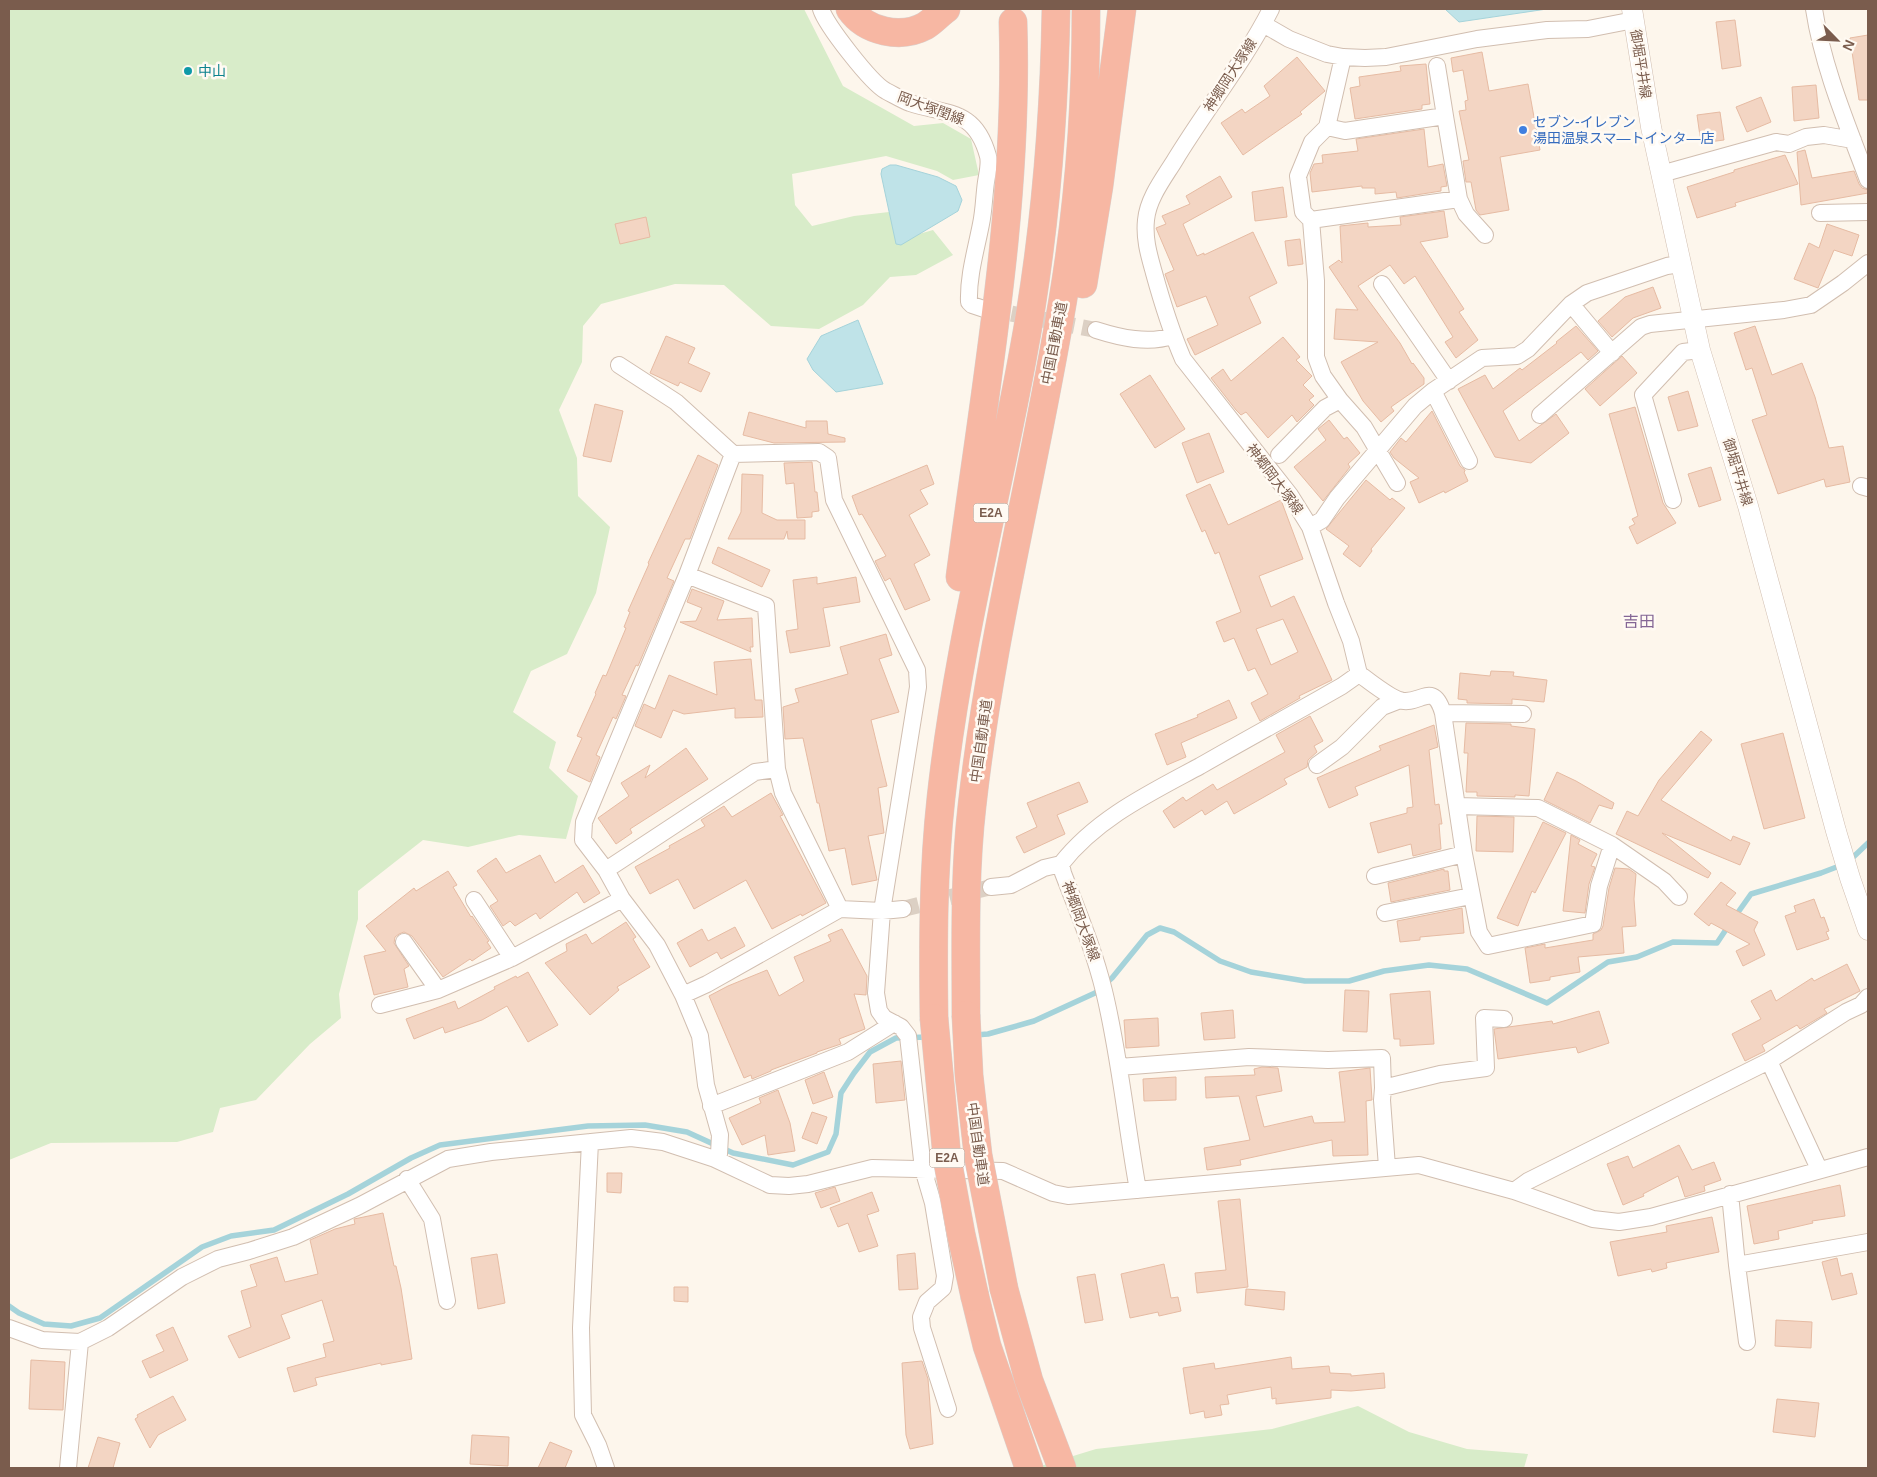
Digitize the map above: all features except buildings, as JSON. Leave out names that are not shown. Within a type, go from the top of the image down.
[{"type":"highway","points":[[850,9],[865,22],[876,28],[891,33],[903,33],[925,26],[946,9]]},
{"type":"highway","points":[[876,9],[893,15],[905,14],[919,9]]},
{"type":"highway","name":"中国自動車道","points":[[1029,1468],[987,1346],[960,1234],[947,1158],[934,1018],[933,938],[936,852],[941,796],[958,681],[974,592],[1022,360],[1039,260],[1055,79],[1056,9]]},
{"type":"highway","name":"中国自動車道","points":[[1062,1468],[1029,1381],[1004,1289],[978,1155],[969,1075],[966,1015],[967,862],[972,807],[991,673],[1063,298],[1076,196],[1085,77],[1086,9]]},
{"type":"highway","points":[[1022,514],[1064,384],[1099,186],[1122,9]]},
{"type":"highway","points":[[936,852],[941,721],[1006,238],[1013,116],[1007,22]]},
{"type":"street","name":"岡大塚閏線","points":[[820,9],[831,28],[859,64],[883,90],[909,102],[957,116],[969,122],[977,130],[988,158],[982,223],[975,249],[969,302],[984,309]]},
{"type":"street","points":[[1264,24],[1271,9]]},
{"type":"street","points":[[1814,9],[1821,45],[1834,90],[1868,180]]},
{"type":"street","name":"神郷岡大塚線","points":[[1138,1190],[1119,1067],[1103,987],[1094,954],[1061,864],[1071,851],[1097,826],[1137,800],[1342,686],[1359,674],[1350,641],[1310,527],[1290,495],[1183,359],[1173,336],[1147,245],[1146,218],[1150,200],[1190,135],[1264,24],[1289,39],[1327,54],[1343,57],[1386,57],[1477,39],[1548,30],[1588,29],[1633,14]]},
{"type":"street","name":"御堀平井線","points":[[1633,14],[1651,127],[1700,350],[1748,506],[1839,841],[1868,930]]},
{"type":"street","points":[[1343,57],[1327,127],[1312,142],[1298,176],[1303,212],[1311,220],[1316,281],[1316,357],[1323,376],[1340,400],[1364,427],[1397,483]]},
{"type":"street","points":[[1437,66],[1459,200],[1466,214],[1486,235]]},
{"type":"street","points":[[1327,127],[1345,131],[1446,116]]},
{"type":"street","points":[[1661,174],[1776,142],[1788,144],[1806,137],[1824,135],[1853,140]]},
{"type":"street","points":[[1311,220],[1459,200]]},
{"type":"street","points":[[1820,213],[1868,212]]},
{"type":"street","points":[[1540,415],[1641,327],[1650,324],[1784,310],[1810,304],[1843,284],[1868,263]]},
{"type":"street","points":[[1310,527],[1322,520],[1337,498],[1415,406],[1448,381],[1482,358],[1516,356],[1528,349],[1571,304],[1587,294],[1667,266],[1680,264]]},
{"type":"street","points":[[1382,284],[1448,381]]},
{"type":"street","points":[[1571,304],[1612,352]]},
{"type":"street","points":[[1096,330],[1123,338],[1163,339],[1173,336]]},
{"type":"street","points":[[1673,500],[1643,395],[1682,352],[1700,350]]},
{"type":"street","points":[[619,365],[676,402],[733,454],[820,452],[828,458],[834,500],[917,670],[918,687],[882,911],[876,993],[879,1011],[884,1018],[901,1027],[908,1036],[923,1169],[933,1203],[945,1276],[943,1288],[927,1302],[921,1317],[922,1328],[948,1409]]},
{"type":"street","points":[[1434,392],[1470,461]]},
{"type":"street","points":[[1279,455],[1325,408],[1340,400]]},
{"type":"street","points":[[717,1156],[720,1135],[706,1084],[700,1036],[683,995],[657,945],[622,899],[606,870],[583,840],[584,822],[687,575],[733,454]]},
{"type":"street","points":[[687,575],[766,606],[777,768],[783,793],[840,909]]},
{"type":"street","points":[[1359,674],[1400,700]]},
{"type":"street","points":[[1317,765],[1342,747],[1382,707],[1400,700],[1413,700],[1426,696],[1434,696],[1440,701],[1471,896],[1479,932],[1488,946],[1594,924],[1599,886],[1612,845]]},
{"type":"street","points":[[1443,713],[1523,714]]},
{"type":"street","points":[[606,870],[755,772],[777,768]]},
{"type":"street","points":[[1457,806],[1538,808],[1612,845],[1664,881],[1680,897]]},
{"type":"street","points":[[1375,876],[1464,854]]},
{"type":"street","points":[[991,887],[1011,885],[1044,868],[1061,864]]},
{"type":"street","points":[[1385,913],[1471,896]]},
{"type":"street","points":[[380,1005],[438,990],[512,958],[622,899]]},
{"type":"street","points":[[474,900],[512,958]]},
{"type":"street","points":[[683,995],[707,984],[840,909],[882,911],[903,909]]},
{"type":"street","points":[[404,942],[438,990]]},
{"type":"street","points":[[1514,1191],[1528,1181],[1634,1126],[1770,1061],[1846,1012],[1861,1005],[1868,997]]},
{"type":"street","points":[[1383,1088],[1440,1074],[1486,1068],[1484,1018],[1504,1019]]},
{"type":"street","points":[[711,1106],[848,1052],[894,1023]]},
{"type":"street","points":[[1119,1067],[1249,1057],[1328,1060],[1382,1058],[1382,1100],[1387,1167]]},
{"type":"street","points":[[1770,1061],[1819,1169]]},
{"type":"street","points":[[9,1328],[42,1340],[80,1342],[108,1328],[182,1277],[218,1259],[293,1237],[359,1206],[448,1158],[631,1138],[664,1142],[717,1156],[770,1185],[808,1184],[872,1168],[923,1169],[1003,1172],[1053,1193],[1068,1196],[1419,1165],[1514,1191],[1593,1219],[1619,1222],[1651,1217],[1868,1157]]},
{"type":"street","points":[[590,1142],[581,1328],[583,1415],[598,1445],[606,1468]]},
{"type":"street","points":[[408,1179],[432,1220],[446,1301]]},
{"type":"street","points":[[1730,1194],[1747,1342]]},
{"type":"street","points":[[1737,1265],[1868,1242]]},
{"type":"street","points":[[68,1468],[80,1342]]},
{"type":"green space","points":[[9,9],[804,9],[843,86],[914,126],[943,123],[971,139],[979,175],[953,180],[937,171],[886,156],[792,174],[795,205],[812,226],[854,216],[889,212],[912,236],[933,230],[953,255],[916,275],[890,277],[863,305],[819,329],[771,326],[724,285],[675,284],[601,304],[583,326],[582,362],[559,410],[577,458],[578,496],[610,527],[596,593],[567,654],[531,671],[513,712],[556,742],[549,768],[578,796],[566,839],[519,835],[468,847],[423,840],[358,891],[358,919],[339,994],[341,1018],[310,1044],[256,1100],[220,1108],[213,1132],[177,1142],[51,1143],[9,1160]]},
{"type":"green space","points":[[1358,1406],[1409,1432],[1467,1449],[1528,1454],[1524,1468],[1034,1468],[1096,1449],[1272,1429]]},
{"type":"water","points":[[1445,9],[1547,9],[1459,22]]},
{"type":"water","points":[[890,165],[938,177],[956,186],[962,200],[958,211],[901,245],[896,244],[881,174],[882,169]]},
{"type":"water","points":[[858,320],[883,384],[836,392],[813,370],[807,359],[821,336]]},
{"type":"waterway","points":[[1734,918],[1751,894],[1821,873],[1847,863],[1868,843]]},
{"type":"waterway","points":[[975,1035],[988,1034],[1034,1021],[1095,993],[1112,978],[1147,935],[1160,928],[1174,932],[1220,961],[1251,972],[1305,981],[1349,981],[1384,971],[1429,965],[1467,969],[1547,1003],[1608,962],[1637,957],[1673,942],[1717,943],[1729,925]]},
{"type":"waterway","points":[[9,1306],[19,1313],[44,1324],[71,1326],[100,1318],[202,1247],[231,1236],[274,1230],[348,1194],[411,1158],[440,1145],[588,1126],[645,1125],[687,1132],[733,1153],[793,1165],[828,1152],[836,1134],[841,1093],[870,1052],[896,1038],[928,1037]]},
{"type":"tunnel","points":[[988,309],[1096,330]]},
{"type":"tunnel","points":[[903,909],[991,887]]},
{"type":"place","name":"中山","points":[[188,71]]},
{"type":"place","name":"セブン-イレブン 湯田温泉スマ―トインタ―店","points":[[1523,130]]},
{"type":"district","name":"吉田","points":[[1639,621]]}]
